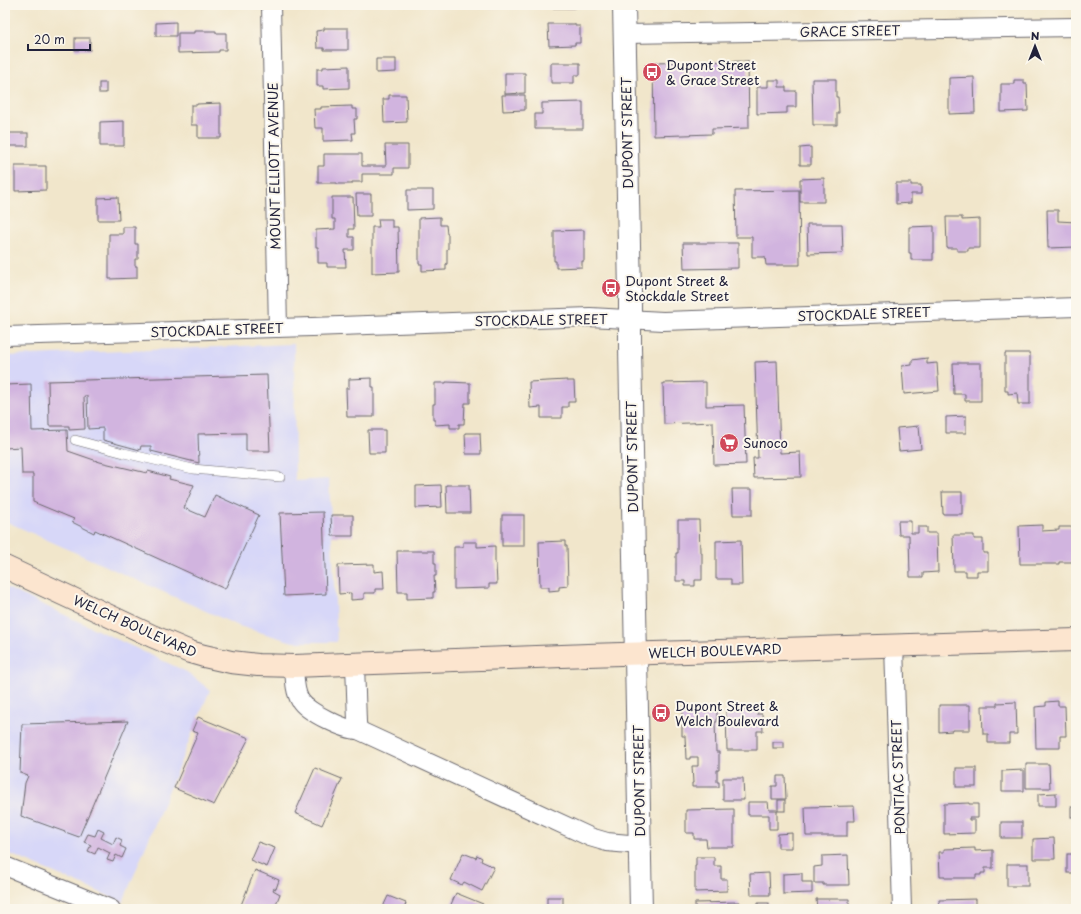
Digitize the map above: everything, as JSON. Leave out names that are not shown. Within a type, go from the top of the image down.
[{"type":"main road","name":"WELCH BOULEVARD","points":[[5,567],[152,636],[190,652],[238,663],[258,665],[294,666],[1076,640]]},
{"type":"street","name":"MOUNT ELLIOTT AVENUE","points":[[271,5],[278,328]]},
{"type":"street","name":"DUPONT STREET","points":[[624,5],[642,909]]},
{"type":"street","name":"GRACE STREET","points":[[625,34],[1076,27]]},
{"type":"street","name":"STOCKDALE STREET","points":[[5,336],[590,317],[663,321],[1076,307]]},
{"type":"street","name":"PONTIAC STREET","points":[[894,645],[902,909]]},
{"type":"street","points":[[355,664],[358,730]]},
{"type":"street","points":[[294,666],[296,691],[299,699],[309,709],[334,723],[350,729],[358,730],[590,837],[607,842],[640,845]]},
{"type":"street","points":[[5,866],[111,909]]},
{"type":"lane","points":[[75,440],[193,470],[280,477]]},
{"type":"shaded area","points":[[294,344],[295,481],[329,479],[337,642],[293,642],[239,626],[5,521],[5,356]]},
{"type":"shaded area","points":[[5,587],[187,672],[210,690],[123,902],[5,852]]},
{"type":"building","points":[[488,5],[512,5],[512,8],[488,8]]},
{"type":"building","points":[[547,5],[575,5],[575,8],[547,8]]},
{"type":"building","points":[[176,22],[176,36],[156,36],[156,23]]},
{"type":"building","points":[[548,24],[575,24],[575,26],[580,26],[580,43],[575,43],[575,45],[549,46]]},
{"type":"building","points":[[324,28],[348,28],[348,50],[324,50],[324,48],[317,48],[316,31],[324,30]]},
{"type":"building","points":[[194,31],[216,31],[216,33],[226,33],[226,50],[219,50],[219,52],[178,53],[178,33],[194,33]]},
{"type":"building","points":[[75,38],[90,38],[90,50],[75,50]]},
{"type":"building","points":[[376,59],[396,59],[396,72],[376,73]]},
{"type":"building","points":[[748,61],[749,128],[712,129],[712,134],[654,136],[653,63]]},
{"type":"building","points":[[551,63],[580,63],[580,75],[574,75],[574,83],[551,83]]},
{"type":"building","points":[[349,66],[349,88],[323,89],[323,86],[317,86],[317,69],[323,69],[323,67]]},
{"type":"building","points":[[505,73],[525,73],[525,93],[505,94]]},
{"type":"building","points":[[974,77],[975,113],[949,114],[949,78]]},
{"type":"building","points":[[812,79],[836,79],[836,97],[838,97],[839,113],[837,113],[837,125],[813,125]]},
{"type":"building","points":[[768,80],[779,80],[779,87],[786,87],[786,91],[796,91],[796,107],[787,107],[787,113],[757,114],[757,87],[768,87]]},
{"type":"building","points":[[1014,80],[1024,80],[1024,84],[1027,84],[1028,111],[1001,112],[1001,84],[1014,84]]},
{"type":"building","points":[[99,83],[106,83],[106,93],[99,93]]},
{"type":"building","points":[[389,95],[406,95],[407,122],[384,123],[383,99],[389,99]]},
{"type":"building","points":[[502,95],[525,95],[525,110],[503,111]]},
{"type":"building","points":[[583,102],[583,129],[535,129],[535,114],[542,114],[542,103]]},
{"type":"building","points":[[221,103],[221,138],[198,138],[198,125],[191,125],[191,105]]},
{"type":"building","points":[[352,106],[352,109],[357,109],[357,119],[354,119],[355,133],[352,133],[353,140],[323,141],[323,128],[315,128],[314,109],[321,109],[321,107]]},
{"type":"building","points":[[124,121],[124,146],[100,146],[100,122]]},
{"type":"building","points":[[8,133],[28,133],[28,146],[8,146]]},
{"type":"building","points":[[385,145],[408,145],[408,168],[394,168],[394,174],[362,174],[362,182],[352,182],[352,184],[318,183],[318,166],[324,166],[324,154],[362,154],[362,166],[386,166]]},
{"type":"building","points":[[811,147],[811,165],[800,165],[800,148]]},
{"type":"building","points":[[15,166],[46,166],[46,190],[15,191]]},
{"type":"building","points":[[824,178],[824,202],[800,202],[800,179]]},
{"type":"building","points":[[896,183],[921,185],[921,194],[911,194],[911,203],[896,204]]},
{"type":"building","points":[[407,190],[433,190],[433,209],[407,210]]},
{"type":"building","points":[[799,190],[800,265],[766,265],[765,257],[752,257],[752,237],[736,237],[735,191]]},
{"type":"building","points":[[356,194],[371,194],[371,216],[357,216]]},
{"type":"building","points":[[118,197],[119,220],[98,220],[98,198]]},
{"type":"building","points":[[332,197],[353,197],[354,229],[349,229],[349,237],[354,237],[354,250],[345,250],[346,267],[327,267],[327,263],[318,263],[316,230],[335,229],[335,219],[332,219]]},
{"type":"building","points":[[1047,210],[1058,210],[1058,221],[1076,222],[1076,247],[1048,248]]},
{"type":"building","points":[[440,217],[440,225],[446,225],[448,234],[446,270],[422,271],[422,264],[419,264],[419,218]]},
{"type":"building","points":[[946,217],[962,217],[962,220],[980,219],[980,248],[968,248],[968,251],[957,251],[957,248],[947,248]]},
{"type":"building","points":[[378,219],[392,219],[392,227],[398,227],[399,272],[372,273],[372,227],[379,227]]},
{"type":"building","points":[[807,224],[842,224],[843,253],[808,254]]},
{"type":"building","points":[[934,226],[933,260],[911,260],[911,253],[909,253],[909,227]]},
{"type":"building","points":[[123,227],[135,227],[135,244],[138,244],[138,259],[135,259],[135,266],[137,266],[137,278],[109,279],[109,234],[123,234]]},
{"type":"building","points":[[584,230],[584,261],[582,261],[582,267],[556,268],[556,261],[554,261],[554,231]]},
{"type":"building","points":[[683,243],[738,243],[738,268],[684,269]]},
{"type":"building","points":[[1005,353],[1030,353],[1030,404],[1018,404],[1017,393],[1008,394],[1008,391],[1005,391]]},
{"type":"building","points":[[927,358],[927,364],[937,363],[939,391],[904,394],[902,366],[912,365],[912,360]]},
{"type":"building","points":[[777,361],[780,453],[800,452],[801,477],[754,478],[753,458],[758,458],[755,362]]},
{"type":"building","points":[[953,363],[981,363],[981,401],[965,401],[965,394],[954,394]]},
{"type":"building","points":[[267,375],[270,451],[246,451],[246,433],[198,434],[199,463],[151,451],[151,446],[141,446],[140,450],[103,440],[103,428],[88,429],[87,396],[84,396],[85,429],[69,430],[69,426],[49,426],[48,381]]},
{"type":"building","points":[[372,378],[372,387],[374,387],[374,417],[347,417],[346,388],[349,388],[349,379]]},
{"type":"building","points":[[574,381],[575,402],[568,402],[568,407],[562,407],[562,418],[541,418],[541,407],[530,408],[529,382]]},
{"type":"building","points":[[706,382],[706,406],[744,405],[746,464],[714,465],[713,422],[664,424],[663,383]]},
{"type":"building","points":[[435,383],[470,383],[470,403],[465,403],[464,424],[459,424],[459,428],[450,428],[450,424],[435,425],[435,420],[433,420]]},
{"type":"building","points":[[31,384],[32,431],[67,430],[68,451],[100,462],[147,473],[148,471],[170,477],[169,479],[194,485],[184,508],[205,517],[215,495],[259,515],[225,589],[95,530],[94,533],[72,522],[74,519],[33,502],[33,474],[22,474],[21,447],[5,448],[5,385]]},
{"type":"building","points":[[966,416],[966,433],[946,433],[946,417]]},
{"type":"building","points":[[919,426],[921,449],[899,451],[897,428]]},
{"type":"building","points":[[368,430],[385,430],[385,453],[369,453]]},
{"type":"building","points":[[465,433],[480,433],[481,454],[466,454]]},
{"type":"building","points":[[441,485],[442,507],[416,508],[416,486]]},
{"type":"building","points":[[446,485],[469,485],[470,513],[447,513]]},
{"type":"building","points":[[732,489],[752,489],[752,515],[733,515]]},
{"type":"building","points":[[942,492],[962,492],[962,514],[943,514]]},
{"type":"building","points":[[323,512],[326,594],[284,596],[280,513]]},
{"type":"building","points":[[331,515],[353,515],[353,536],[332,536]]},
{"type":"building","points":[[502,515],[524,515],[524,546],[502,546]]},
{"type":"building","points":[[678,520],[699,520],[700,552],[702,552],[702,580],[695,580],[695,586],[685,586],[685,581],[676,581]]},
{"type":"building","points":[[898,521],[911,521],[911,533],[918,533],[918,527],[927,527],[927,533],[937,533],[938,572],[923,573],[923,577],[910,577],[909,535],[899,535]]},
{"type":"building","points":[[1042,525],[1042,531],[1059,530],[1059,527],[1076,527],[1076,562],[1059,562],[1059,564],[1020,564],[1019,526]]},
{"type":"building","points":[[953,535],[974,535],[974,539],[983,539],[983,553],[988,553],[988,571],[977,571],[977,576],[966,576],[966,571],[954,571]]},
{"type":"building","points":[[741,540],[742,585],[731,585],[731,579],[716,579],[716,541]]},
{"type":"building","points":[[565,541],[565,546],[567,546],[568,586],[559,587],[559,590],[549,591],[549,587],[540,587],[539,542]]},
{"type":"building","points":[[463,542],[477,542],[477,547],[495,546],[497,584],[489,584],[489,588],[454,589],[454,547],[463,547]]},
{"type":"building","points":[[397,551],[434,551],[436,576],[434,576],[435,592],[433,592],[433,598],[407,599],[407,592],[398,592]]},
{"type":"building","points":[[374,564],[374,572],[383,571],[384,589],[375,589],[375,593],[364,593],[364,599],[351,600],[351,593],[339,594],[338,565]]},
{"type":"building","points":[[1058,701],[1058,706],[1065,706],[1066,736],[1060,736],[1060,748],[1036,748],[1035,707],[1046,706],[1046,702]]},
{"type":"building","points":[[1016,702],[1017,734],[1009,734],[1009,743],[988,743],[988,734],[983,734],[982,706],[997,706],[997,703]]},
{"type":"building","points":[[939,705],[970,705],[970,730],[939,732]]},
{"type":"building","points":[[713,708],[717,708],[717,722],[715,722],[716,752],[719,752],[717,782],[719,782],[719,787],[692,787],[692,766],[698,766],[698,757],[690,757],[690,759],[686,759],[685,736],[682,736],[682,709],[713,710]]},
{"type":"building","points":[[757,710],[757,714],[762,714],[763,731],[757,731],[757,750],[727,750],[726,711]]},
{"type":"building","points":[[198,717],[249,738],[214,805],[174,788],[198,733],[192,731]]},
{"type":"building","points":[[128,721],[79,837],[21,816],[25,783],[28,776],[20,773],[22,724]]},
{"type":"building","points":[[773,742],[784,742],[784,748],[773,748]]},
{"type":"building","points":[[1026,764],[1049,764],[1050,788],[1026,788]]},
{"type":"building","points":[[315,768],[342,779],[322,825],[295,813]]},
{"type":"building","points":[[956,768],[976,768],[976,787],[956,787]]},
{"type":"building","points":[[1024,770],[1024,791],[1002,791],[1002,771]]},
{"type":"building","points":[[777,776],[785,776],[786,799],[772,799],[772,786],[777,786]]},
{"type":"building","points":[[723,778],[743,778],[744,800],[723,800]]},
{"type":"building","points":[[1056,793],[1056,806],[1038,806],[1038,794]]},
{"type":"building","points":[[778,800],[785,800],[785,811],[778,811]]},
{"type":"building","points":[[748,802],[768,802],[769,810],[777,810],[777,829],[769,829],[769,815],[748,815]]},
{"type":"building","points":[[944,804],[978,804],[978,818],[969,818],[969,820],[975,820],[975,833],[944,834]]},
{"type":"building","points":[[854,806],[855,821],[847,821],[847,836],[806,836],[805,807]]},
{"type":"building","points":[[1071,807],[1076,807],[1076,817],[1071,817]]},
{"type":"building","points":[[734,809],[734,847],[707,847],[706,839],[694,839],[694,833],[686,833],[686,810]]},
{"type":"building","points":[[1001,822],[1022,822],[1022,838],[1001,838]]},
{"type":"building","points":[[98,829],[104,832],[101,838],[113,844],[116,837],[122,840],[120,846],[126,849],[122,858],[116,855],[113,862],[107,860],[110,853],[98,847],[95,854],[88,851],[91,845],[84,842],[88,834],[95,836]]},
{"type":"building","points":[[792,833],[792,848],[778,848],[778,834]]},
{"type":"building","points":[[1054,838],[1055,859],[1033,859],[1033,839]]},
{"type":"building","points":[[258,842],[275,848],[267,867],[250,860]]},
{"type":"building","points":[[975,848],[975,851],[993,850],[993,868],[985,868],[985,873],[976,875],[976,878],[945,878],[945,876],[940,876],[939,852],[944,852],[944,849]]},
{"type":"building","points":[[463,853],[476,858],[477,855],[482,858],[481,861],[494,867],[482,891],[464,882],[462,885],[451,880]]},
{"type":"building","points":[[1067,854],[1076,854],[1076,873],[1067,873]]},
{"type":"building","points":[[848,855],[849,885],[823,885],[823,883],[814,883],[814,867],[822,866],[822,856]]},
{"type":"building","points":[[696,857],[714,857],[714,866],[721,866],[721,879],[727,879],[727,891],[695,892]]},
{"type":"building","points":[[1007,864],[1028,864],[1028,886],[1007,886]]},
{"type":"building","points":[[255,870],[279,880],[276,889],[274,888],[273,890],[280,894],[274,909],[251,909],[241,905]]},
{"type":"building","points":[[769,873],[770,895],[751,895],[750,874]]},
{"type":"building","points":[[802,873],[802,882],[812,882],[812,893],[783,894],[783,874]]},
{"type":"building","points":[[456,893],[483,904],[481,909],[449,909]]},
{"type":"building","points":[[388,896],[406,903],[404,909],[382,909]]},
{"type":"building","points":[[547,897],[563,897],[563,909],[547,909]]},
{"type":"building","points":[[816,899],[849,899],[849,909],[817,909]]},
{"type":"building","points":[[976,899],[976,909],[940,909],[939,900]]},
{"type":"building","points":[[739,902],[739,909],[695,909],[695,903]]},
{"type":"building","points":[[758,903],[769,903],[769,909],[758,909]]},
{"type":"place","name":"Dupont Street & Grace Street","points":[[652,72]]},
{"type":"place","name":"Dupont Street & Stockdale Street","points":[[611,288]]},
{"type":"place","name":"Sunoco","points":[[729,443]]},
{"type":"place","name":"Dupont Street & Welch Boulevard","points":[[661,713]]}]
